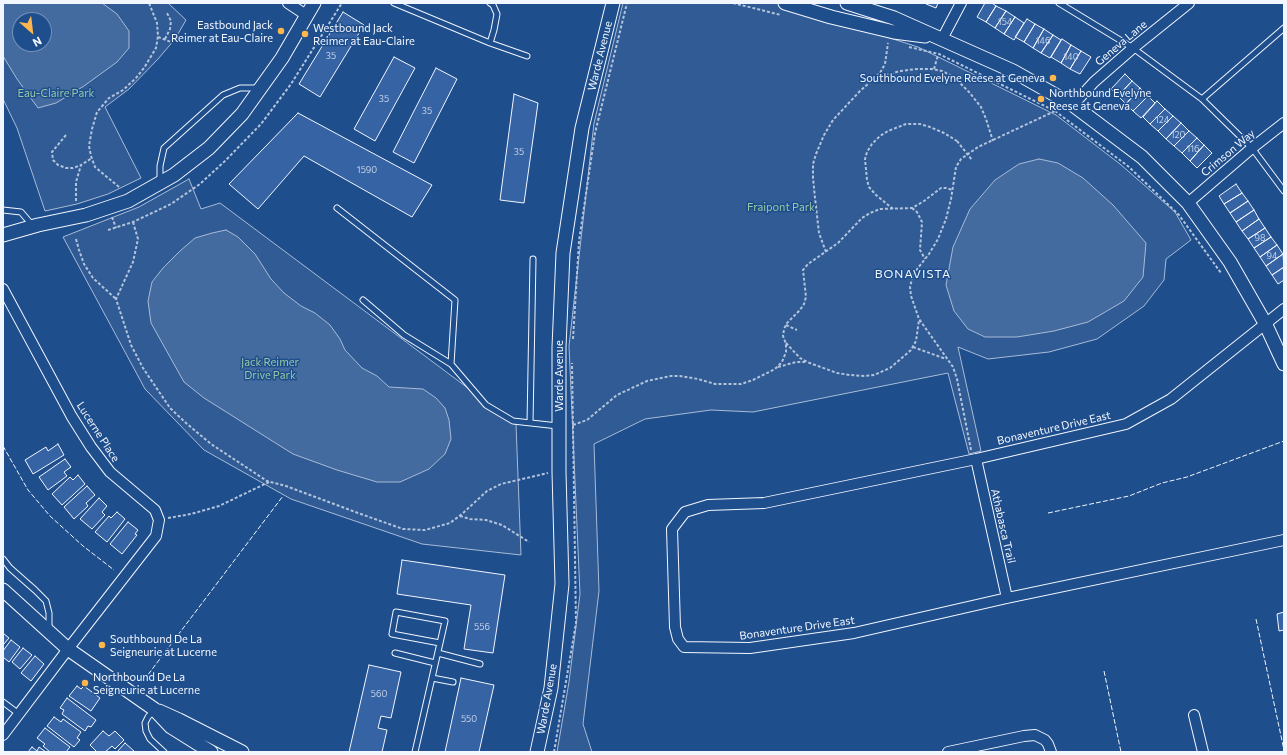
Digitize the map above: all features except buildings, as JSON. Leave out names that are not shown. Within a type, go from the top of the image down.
[{"type":"street","points":[[288,3],[306,15]]},
{"type":"street","points":[[3,235],[33,226],[86,215],[128,201],[174,175],[209,148],[242,114],[282,58],[314,3]]},
{"type":"street","name":"Warde Avenue","points":[[537,752],[551,688],[562,584],[559,472],[559,347],[563,253],[582,128],[613,3]]},
{"type":"street","points":[[847,3],[894,18],[942,38],[1013,71],[1073,105],[1142,157],[1188,203],[1230,262],[1265,323],[1284,364]]},
{"type":"street","points":[[942,38],[961,3]]},
{"type":"street","name":"Geneva Lane","points":[[1073,105],[1094,82],[1133,48],[1189,3]]},
{"type":"street","points":[[792,7],[894,32],[942,38]]},
{"type":"street","name":"Crimson Way","points":[[1188,203],[1252,148],[1284,123]]},
{"type":"street","name":"Lucerne Place","points":[[3,289],[72,417],[91,447],[110,472],[155,510],[159,520]]},
{"type":"street","name":"Bonaventure Drive East","points":[[1284,309],[1171,400],[1126,424],[974,459],[764,503],[708,505],[685,512],[672,529],[675,627],[678,639],[684,647],[750,648],[854,633],[1008,598],[1284,540]]},
{"type":"street","name":"Athabasca Trail","points":[[974,459],[1008,598]]},
{"type":"street","points":[[3,735],[156,536],[159,520]]},
{"type":"street","points":[[3,590],[68,649],[154,709],[242,752]]},
{"type":"street","points":[[154,709],[171,727],[211,752]]},
{"type":"street","points":[[1194,715],[1203,752]]},
{"type":"street","points":[[948,752],[1035,735],[1045,740],[1051,752]]},
{"type":"lane","points":[[394,3],[527,56]]},
{"type":"lane","points":[[490,3],[493,5],[497,14],[490,42]]},
{"type":"lane","points":[[1059,3],[1067,4],[1133,48],[1202,99],[1252,148],[1284,190]]},
{"type":"lane","points":[[1202,99],[1284,28]]},
{"type":"lane","points":[[160,183],[160,166],[164,148],[223,95],[240,88],[261,88]]},
{"type":"lane","points":[[337,208],[455,300],[451,364]]},
{"type":"lane","points":[[3,210],[21,212],[33,226]]},
{"type":"lane","points":[[530,423],[533,259]]},
{"type":"lane","points":[[363,300],[404,335],[451,364],[486,405],[513,421],[559,426]]},
{"type":"lane","points":[[3,559],[10,568],[36,590],[46,601],[49,613],[49,631]]},
{"type":"lane","points":[[415,752],[435,663],[438,653],[445,621],[396,612],[392,634],[440,643]]},
{"type":"lane","points":[[395,653],[435,663]]},
{"type":"lane","points":[[438,653],[480,664]]},
{"type":"lane","points":[[432,678],[453,682]]},
{"type":"lane","points":[[3,702],[19,714]]},
{"type":"lane","points":[[154,709],[145,723],[146,731],[150,739],[164,752]]},
{"type":"path","points":[[119,187],[95,166],[89,146],[97,112],[109,98],[122,90],[140,73],[156,48],[158,37],[157,23],[149,3]]},
{"type":"path","points":[[572,340],[579,241],[595,133],[627,3]]},
{"type":"path","points":[[733,3],[792,7]]},
{"type":"path","points":[[165,39],[170,29],[171,21],[167,13]]},
{"type":"path","points":[[158,37],[170,42]]},
{"type":"path","points":[[826,252],[819,233],[814,191],[813,164],[824,135],[834,120],[860,91],[880,73],[885,64],[888,42]]},
{"type":"path","points":[[903,46],[939,54],[1055,111],[1129,167],[1179,215],[1223,275]]},
{"type":"path","points":[[934,69],[939,54]]},
{"type":"path","points":[[875,78],[900,71],[917,69],[934,69],[954,77],[981,107],[993,141]]},
{"type":"path","points":[[974,459],[957,379],[953,367],[919,319],[911,296],[910,288],[914,272],[929,254],[938,239],[946,219],[956,167],[961,159],[978,147],[1055,111]]},
{"type":"path","points":[[893,209],[876,195],[870,187],[867,180],[865,159],[872,144],[888,131],[906,124],[920,124],[930,127],[944,133],[957,142],[972,160]]},
{"type":"path","points":[[66,135],[52,152],[53,160],[58,165],[66,168],[73,168],[92,158]]},
{"type":"path","points":[[76,202],[76,182],[81,165]]},
{"type":"path","points":[[573,425],[587,420],[617,395],[647,381],[671,376],[680,376],[715,384],[741,384],[759,378],[777,367],[782,362],[786,352],[783,336],[784,329],[804,304],[806,297],[803,270],[808,264],[838,243],[862,218],[870,213],[880,209],[912,208],[924,201],[940,188],[952,190]]},
{"type":"path","points":[[912,208],[917,212],[922,222],[920,250],[925,259]]},
{"type":"path","points":[[116,299],[133,262],[138,239],[133,222]]},
{"type":"path","points":[[76,239],[84,264],[93,278],[116,299],[131,345],[147,374],[170,408],[186,424],[211,444],[249,470],[270,482],[286,486],[364,516],[403,529],[425,530],[450,523],[460,516],[487,491],[501,484],[548,473],[559,472]]},
{"type":"path","points":[[785,342],[800,358],[807,362],[837,373],[864,376],[874,375],[894,366],[913,347],[917,335],[919,319]]},
{"type":"path","points":[[786,325],[797,330]]},
{"type":"path","points":[[913,347],[948,359]]},
{"type":"path","points":[[777,367],[796,362],[807,362]]},
{"type":"path","points":[[554,752],[576,623],[572,363]]},
{"type":"path","points":[[159,520],[191,514],[219,506],[270,482]]},
{"type":"path","points":[[460,516],[470,519],[486,520],[502,525],[529,542]]},
{"type":"shaded area","name":"Eau-Claire Park","points":[[3,3],[168,3],[186,20],[175,39],[158,59],[129,89],[105,107],[141,178],[108,194],[77,204],[45,211],[17,128],[3,99]]},
{"type":"shaded area","points":[[3,3],[102,3],[117,14],[129,31],[129,48],[117,62],[84,86],[56,103],[38,108],[17,79],[3,56]]},
{"type":"shaded area","name":"Fraipont Park","points":[[623,3],[781,3],[918,47],[1056,115],[1120,164],[1175,212],[1191,240],[1166,259],[1164,280],[1144,306],[1097,339],[1049,352],[988,359],[958,347],[981,451],[969,454],[948,373],[753,412],[711,410],[645,419],[594,444],[599,591],[583,724],[592,752],[557,752],[569,682],[580,594],[569,346],[594,123]]},
{"type":"shaded area","points":[[1039,159],[1058,163],[1083,178],[1113,205],[1146,243],[1143,277],[1124,301],[1088,322],[1054,331],[1017,337],[985,337],[968,329],[954,311],[946,285],[953,247],[970,209],[995,180],[1019,164]]},
{"type":"shaded area","name":"Jack Reimer Drive Park","points":[[189,179],[201,209],[220,203],[516,424],[521,555],[422,544],[291,499],[204,450],[145,389],[63,237],[139,207]]},
{"type":"shaded area","points":[[226,230],[238,237],[255,254],[271,279],[284,293],[301,306],[315,313],[330,325],[340,339],[345,350],[362,368],[377,376],[389,387],[423,389],[436,398],[445,408],[449,420],[451,439],[445,454],[429,469],[400,482],[377,482],[337,470],[293,454],[204,398],[184,382],[151,323],[148,301],[152,282],[163,268],[195,238]]},
{"type":"fence","points":[[1048,513],[1129,496],[1162,483],[1187,477],[1284,441]]},
{"type":"fence","points":[[3,446],[28,490],[50,516],[83,546],[114,570]]},
{"type":"fence","points":[[144,680],[283,496]]},
{"type":"fence","points":[[1256,619],[1284,750]]},
{"type":"fence","points":[[1104,671],[1121,752]]},
{"type":"place","name":"Eastbound Jack Reimer at Eau-Claire","points":[[281,31]]},
{"type":"place","name":"Westbound Jack Reimer at Eau-Claire","points":[[305,34]]},
{"type":"place","name":"Southbound Evelyne Reese at Geneva","points":[[1053,78]]},
{"type":"place","name":"Northbound Evelyne Reese at Geneva","points":[[1041,99]]},
{"type":"place","name":"Southbound De La Seigneurie at Lucerne","points":[[102,645]]},
{"type":"place","name":"Northbound De La Seigneurie at Lucerne","points":[[85,683]]},
{"type":"district","name":"BONAVISTA","points":[[913,274]]}]
